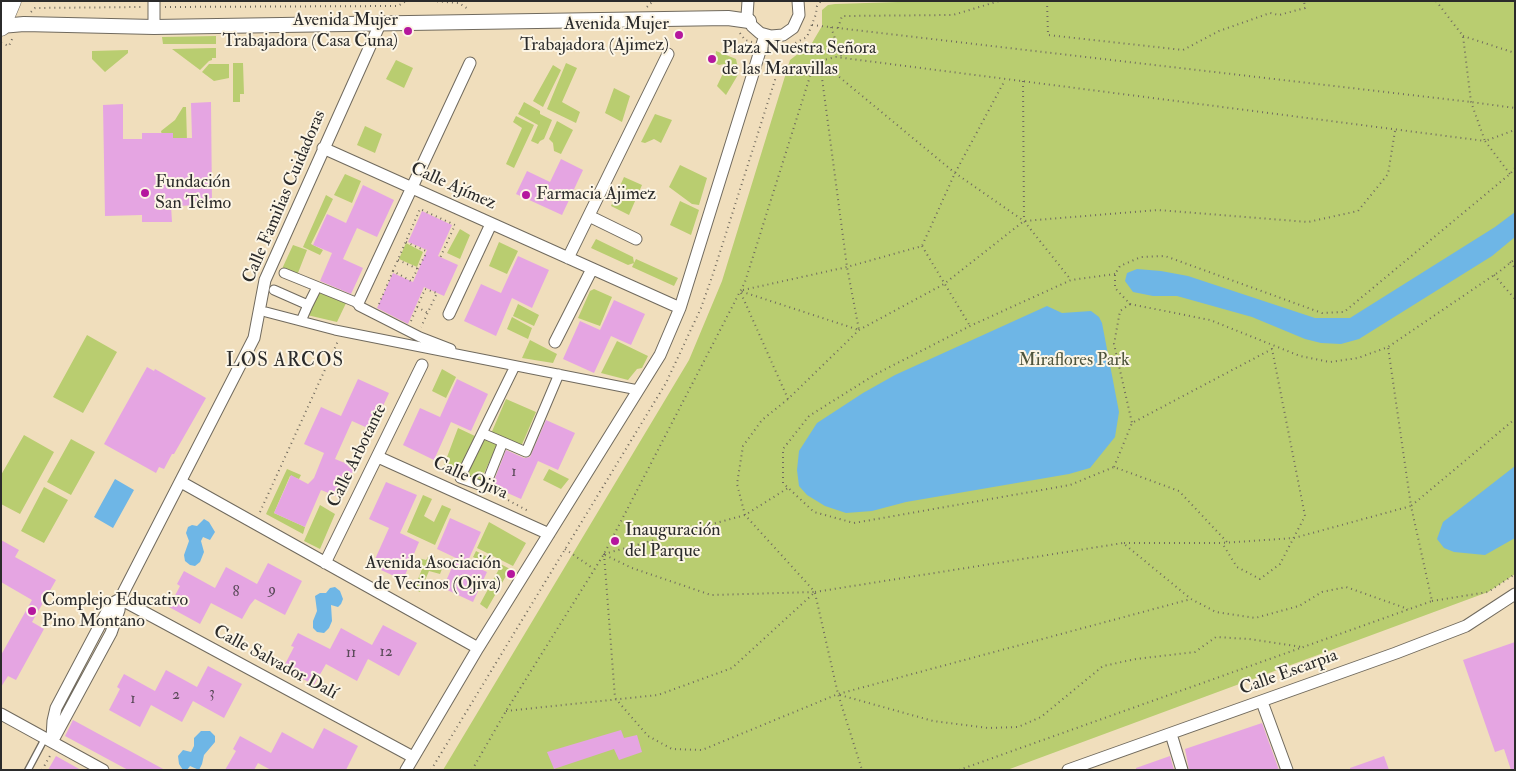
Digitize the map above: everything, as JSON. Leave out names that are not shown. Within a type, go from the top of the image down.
[{"type":"main road","points":[[4,29],[12,1]]},
{"type":"street","points":[[748,1],[746,11],[749,21],[755,30],[765,35],[777,36],[788,32],[798,19],[800,3]]},
{"type":"street","points":[[154,27],[157,4]]},
{"type":"street","points":[[4,29],[24,24],[154,27],[728,18],[749,21]]},
{"type":"street","name":"Calle Familias Cuidadoras","points":[[50,744],[56,708],[111,604],[120,599],[254,338],[265,280],[380,24]]},
{"type":"street","points":[[406,770],[478,648],[660,355],[680,308],[765,35]]},
{"type":"street","points":[[568,258],[668,54]]},
{"type":"street","points":[[358,305],[470,62]]},
{"type":"street","name":"Calle Ajímez","points":[[323,148],[680,308]]},
{"type":"street","points":[[589,216],[636,239]]},
{"type":"street","points":[[449,314],[491,224]]},
{"type":"street","points":[[555,342],[592,269]]},
{"type":"street","points":[[284,273],[358,305],[420,337],[452,348],[449,353]]},
{"type":"street","points":[[274,290],[308,305]]},
{"type":"street","points":[[301,321],[315,291]]},
{"type":"street","points":[[266,312],[342,332],[638,390]]},
{"type":"street","name":"Calle Arbotante","points":[[325,563],[422,365]]},
{"type":"street","points":[[503,442],[485,488],[460,478],[516,366]]},
{"type":"street","points":[[482,433],[526,452],[559,374]]},
{"type":"street","name":"Calle Ojiva","points":[[378,457],[549,534]]},
{"type":"street","points":[[181,482],[478,648]]},
{"type":"street","name":"Calle Escarpia","points":[[1073,769],[1262,702],[1466,626],[1515,594]]},
{"type":"street","name":"Calle Salvador Dalí","points":[[120,599],[413,757]]},
{"type":"street","points":[[1262,702],[1288,770]]},
{"type":"street","points":[[1,714],[50,744],[103,770]]},
{"type":"street","points":[[1171,734],[1182,770]]},
{"type":"lane","points":[[28,770],[50,744]]},
{"type":"path","points":[[157,4],[398,6],[406,1]]},
{"type":"path","points":[[838,28],[842,16],[953,15],[999,1]]},
{"type":"path","points":[[1047,1],[1048,35],[1183,50],[1219,30],[1270,13],[1279,15],[1305,8],[1304,1]]},
{"type":"path","points":[[1436,1],[1463,36],[1472,102],[1485,142],[1510,174]]},
{"type":"path","points":[[28,14],[35,8],[142,7]]},
{"type":"path","points":[[812,25],[1515,108]]},
{"type":"path","points":[[831,27],[841,57]]},
{"type":"path","points":[[1,43],[9,46],[4,29]]},
{"type":"path","points":[[740,33],[745,40],[749,41]]},
{"type":"path","points":[[1463,36],[1515,53]]},
{"type":"path","points":[[472,770],[506,711],[604,554],[745,282],[812,70],[820,61],[841,57],[1485,142],[1515,130]]},
{"type":"path","points":[[820,61],[955,173],[1024,221],[1071,280]]},
{"type":"path","points":[[820,61],[847,266],[859,330]]},
{"type":"path","points":[[922,246],[955,173],[1006,79]]},
{"type":"path","points":[[1023,81],[1024,221]]},
{"type":"path","points":[[862,770],[838,694],[815,592],[744,515],[737,484],[743,446],[762,420],[788,399],[859,330],[944,284],[1024,221],[1158,210],[1308,222],[1358,211],[1388,174],[1396,131]]},
{"type":"path","points":[[1515,168],[1344,312],[1322,313],[1165,256],[1141,257],[1120,266],[1115,274],[1115,288],[1130,304],[1210,320],[1300,356],[1330,362],[1358,358],[1388,346],[1494,275],[1515,258]]},
{"type":"path","points":[[384,294],[420,209],[455,225],[440,258],[438,257]]},
{"type":"path","points":[[393,271],[411,281],[418,269],[426,251],[406,242]]},
{"type":"path","points":[[740,291],[922,246]]},
{"type":"path","points":[[922,246],[970,326]]},
{"type":"path","points":[[398,260],[418,269]]},
{"type":"path","points":[[1510,262],[1515,268]]},
{"type":"path","points":[[1115,274],[1071,280],[970,326],[876,374],[808,416],[783,448],[783,484],[814,512],[854,523],[1070,485],[1114,468],[1179,491],[1227,542]]},
{"type":"path","points":[[1494,275],[1515,299]]},
{"type":"path","points":[[409,326],[417,307],[425,289],[437,293],[428,313],[417,307]]},
{"type":"path","points":[[740,291],[859,330]]},
{"type":"path","points":[[740,291],[788,399]]},
{"type":"path","points":[[1114,468],[1132,423],[1114,344],[1120,312],[1130,304]]},
{"type":"path","points":[[417,307],[428,312]]},
{"type":"path","points":[[255,524],[342,332]]},
{"type":"path","points":[[1388,346],[1411,506],[1432,601]]},
{"type":"path","points":[[1132,423],[1272,349],[1305,516],[1280,564],[1260,579],[1237,567],[1222,543]]},
{"type":"path","points":[[604,554],[632,568],[711,596],[815,592],[1123,542],[1222,543],[1294,538],[1411,506],[1515,419]]},
{"type":"path","points":[[482,486],[535,514]]},
{"type":"path","points":[[604,554],[744,515],[788,488]]},
{"type":"path","points":[[1123,542],[1191,599],[1216,612],[1255,618],[1299,606],[1322,592],[1346,588],[1408,609]]},
{"type":"path","points":[[565,549],[594,570]]},
{"type":"path","points":[[604,554],[615,698],[648,736],[672,749],[702,750],[838,694],[1191,599]]},
{"type":"path","points":[[959,770],[1408,609],[1432,601],[1488,592],[1515,574]]},
{"type":"path","points":[[506,711],[615,698],[658,695],[732,668],[815,592]]},
{"type":"path","points":[[838,694],[933,721],[988,728],[1018,727],[1041,717],[1103,666],[1195,652],[1216,637],[1249,638],[1303,647]]},
{"type":"path","points":[[42,770],[50,744]]},
{"type":"green space","name":"Miraflores Park","points":[[929,1],[1515,1],[1515,574],[1488,592],[1007,770],[443,770],[689,360],[722,281],[790,60],[812,43],[822,26],[822,10],[828,5]]},
{"type":"green space","points":[[216,36],[216,44],[163,44],[162,37]]},
{"type":"green space","points":[[216,48],[216,58],[212,58],[200,70],[172,49]]},
{"type":"green space","points":[[128,50],[128,53],[105,72],[92,59],[92,51]]},
{"type":"green space","points":[[716,51],[736,59],[739,73],[726,95],[717,86],[726,67],[724,64],[719,65],[715,63]]},
{"type":"green space","points":[[396,60],[413,68],[404,88],[386,79]]},
{"type":"green space","points":[[233,63],[243,63],[244,94],[240,94],[240,102],[233,102]]},
{"type":"green space","points":[[566,63],[577,68],[562,102],[580,112],[576,123],[547,109]]},
{"type":"green space","points":[[209,64],[229,64],[229,78],[214,81],[202,72]]},
{"type":"green space","points":[[553,65],[561,70],[543,107],[533,101]]},
{"type":"green space","points":[[614,88],[630,96],[622,122],[605,113]]},
{"type":"green space","points":[[524,102],[552,120],[544,139],[538,144],[531,141],[538,125],[518,114]]},
{"type":"green space","points":[[183,107],[186,107],[187,141],[172,141],[162,135],[161,131],[175,120]]},
{"type":"green space","points":[[655,114],[672,120],[661,143],[654,139],[645,143],[641,142]]},
{"type":"green space","points":[[516,116],[534,125],[514,168],[506,164],[522,128],[513,122]]},
{"type":"green space","points":[[557,121],[573,130],[561,154],[554,151],[553,143],[549,139]]},
{"type":"green space","points":[[365,126],[382,134],[375,153],[357,145]]},
{"type":"green space","points":[[680,165],[707,178],[699,205],[692,204],[669,187]]},
{"type":"green space","points":[[345,174],[361,181],[352,203],[334,195]]},
{"type":"green space","points":[[624,177],[642,185],[629,215],[611,206]]},
{"type":"green space","points":[[326,195],[333,199],[311,244],[323,250],[320,255],[303,247]]},
{"type":"green space","points":[[680,201],[699,210],[691,235],[670,225]]},
{"type":"green space","points":[[460,229],[470,235],[460,259],[447,253]]},
{"type":"green space","points":[[596,239],[633,257],[634,263],[628,265],[591,248]]},
{"type":"green space","points":[[499,242],[518,251],[507,274],[489,266]]},
{"type":"green space","points":[[406,243],[423,252],[417,267],[399,259]]},
{"type":"green space","points":[[293,245],[307,250],[296,278],[281,271]]},
{"type":"green space","points":[[636,259],[678,278],[674,286],[632,267]]},
{"type":"green space","points":[[318,287],[348,299],[337,322],[307,315]]},
{"type":"green space","points":[[594,289],[612,297],[600,326],[578,318],[590,291]]},
{"type":"green space","points":[[518,304],[539,315],[534,326],[513,316]]},
{"type":"green space","points":[[512,317],[532,328],[528,339],[507,329]]},
{"type":"green space","points":[[87,335],[117,352],[83,413],[53,397]]},
{"type":"green space","points":[[530,340],[557,354],[553,363],[522,358]]},
{"type":"green space","points":[[617,341],[648,356],[642,368],[637,369],[628,380],[601,373]]},
{"type":"green space","points":[[442,369],[456,377],[446,398],[432,391]]},
{"type":"green space","points":[[506,399],[536,412],[520,449],[490,436]]},
{"type":"green space","points":[[458,428],[477,437],[461,472],[444,465]]},
{"type":"green space","points":[[24,435],[54,452],[20,514],[1,504],[1,475]]},
{"type":"green space","points":[[481,437],[498,443],[480,482],[465,474]]},
{"type":"green space","points":[[71,439],[95,452],[71,495],[47,482]]},
{"type":"green space","points":[[287,469],[301,475],[299,479],[290,476],[274,513],[305,527],[303,534],[266,514]]},
{"type":"green space","points":[[549,469],[569,479],[561,489],[543,480]]},
{"type":"green space","points":[[44,487],[68,500],[44,543],[21,531]]},
{"type":"green space","points":[[423,495],[432,499],[424,516],[434,522],[442,505],[451,509],[435,545],[407,532]]},
{"type":"green space","points":[[320,505],[335,514],[320,549],[304,541]]},
{"type":"green space","points":[[489,522],[526,543],[513,566],[477,548]]},
{"type":"green space","points":[[476,551],[510,569],[487,609],[480,604],[499,569],[473,557]]},
{"type":"green space","points":[[430,554],[435,556],[432,562],[442,569],[440,574],[429,571],[420,592],[414,589],[422,569],[415,564],[418,558],[426,560]]},
{"type":"water","points":[[1515,212],[1515,237],[1492,256],[1359,339],[1341,344],[1321,343],[1305,339],[1252,317],[1177,296],[1153,296],[1133,292],[1125,281],[1127,273],[1137,269],[1161,271],[1188,276],[1315,318],[1350,318],[1495,227]]},
{"type":"water","points":[[1047,306],[1062,313],[1091,311],[1099,317],[1102,323],[1119,412],[1115,437],[1090,468],[1069,474],[906,502],[872,511],[846,513],[825,506],[807,495],[799,486],[797,470],[799,451],[817,423],[895,375]]},
{"type":"water","points":[[1515,466],[1515,538],[1485,555],[1454,552],[1444,548],[1437,539],[1443,522]]},
{"type":"water","points":[[115,479],[134,490],[113,528],[94,517]]},
{"type":"water","points":[[204,519],[209,522],[215,532],[210,540],[203,537],[201,541],[204,552],[200,562],[195,566],[190,565],[185,561],[184,555],[189,541],[186,533],[188,527],[192,525],[197,526]]},
{"type":"water","points":[[335,587],[340,591],[343,599],[341,604],[338,607],[331,605],[332,621],[329,628],[324,633],[317,632],[313,628],[313,621],[317,611],[315,596],[320,593],[326,593],[330,588]]},
{"type":"water","points":[[201,731],[210,731],[215,736],[215,742],[204,755],[199,770],[190,766],[187,770],[183,770],[179,764],[178,756],[183,750],[191,752],[194,746],[194,738]]},
{"type":"building","points":[[211,102],[212,205],[171,206],[172,222],[142,222],[142,215],[105,216],[103,105],[123,104],[123,139],[142,139],[142,133],[173,133],[173,138],[192,138],[191,103]]},
{"type":"building","points":[[561,159],[583,170],[562,215],[516,194],[527,171],[550,182]]},
{"type":"building","points":[[363,185],[394,200],[377,237],[357,228],[343,259],[363,268],[351,294],[320,281],[332,253],[313,245],[327,214],[346,223]]},
{"type":"building","points":[[422,211],[452,225],[438,256],[458,265],[444,296],[424,287],[408,324],[377,308],[393,273],[413,282],[427,250],[408,242]]},
{"type":"building","points":[[518,256],[549,270],[532,308],[512,298],[496,336],[464,321],[481,284],[501,293]]},
{"type":"building","points":[[614,300],[645,314],[631,345],[611,336],[594,373],[563,359],[580,321],[600,330]]},
{"type":"building","points":[[147,367],[154,371],[155,369],[206,398],[164,469],[159,467],[156,473],[104,444]]},
{"type":"building","points":[[358,379],[389,393],[372,430],[352,421],[335,459],[355,467],[341,498],[321,490],[305,527],[274,513],[291,475],[308,484],[314,478],[324,453],[304,444],[321,407],[341,416]]},
{"type":"building","points":[[457,379],[488,394],[471,431],[451,422],[434,460],[403,445],[420,408],[440,417]]},
{"type":"building","points":[[546,420],[575,433],[558,470],[538,461],[521,499],[492,486],[506,450],[524,458],[530,457]]},
{"type":"building","points":[[386,482],[417,495],[400,533],[419,542],[403,580],[372,566],[389,528],[369,519]]},
{"type":"building","points":[[450,518],[481,532],[467,563],[487,572],[473,602],[443,588],[456,558],[437,549]]},
{"type":"building","name":"Complejo Educativo Pino Montano","points":[[1,540],[19,550],[15,557],[56,580],[32,622],[44,629],[16,680],[8,676],[1,687],[1,655],[32,600],[1,582]]},
{"type":"building","points":[[268,563],[302,581],[285,615],[255,599],[242,619],[211,603],[200,624],[169,607],[180,586],[177,584],[184,571],[215,588],[226,567],[257,584]]},
{"type":"building","points":[[383,625],[417,643],[399,676],[368,659],[357,681],[326,664],[314,685],[283,668],[294,647],[291,646],[298,633],[330,649],[341,628],[372,645]]},
{"type":"building","points":[[1515,642],[1515,770],[1511,770],[1504,749],[1495,752],[1463,660]]},
{"type":"building","points":[[208,666],[242,684],[224,718],[193,701],[182,722],[151,705],[140,727],[109,710],[120,689],[117,687],[124,674],[155,691],[166,670],[197,687]]},
{"type":"building","points":[[73,720],[165,770],[128,770],[65,736]]},
{"type":"building","points":[[1262,723],[1279,770],[1189,770],[1185,749]]},
{"type":"building","points":[[324,728],[358,746],[346,770],[271,770],[258,763],[254,770],[225,770],[236,751],[233,749],[240,736],[271,753],[282,732],[313,749]]},
{"type":"building","points":[[621,730],[624,738],[637,735],[642,752],[619,760],[614,749],[554,769],[547,752]]},
{"type":"building","points":[[56,756],[81,770],[48,770]]},
{"type":"building","points":[[1170,756],[1174,770],[1136,770],[1136,768]]},
{"type":"building","points":[[1384,756],[1389,770],[1350,770],[1350,768]]},
{"type":"place","name":"Avenida Mujer Trabajadora (Casa Cuna)","points":[[408,31]]},
{"type":"place","name":"Avenida Mujer Trabajadora (Ajimez)","points":[[679,35]]},
{"type":"place","name":"Plaza Nuestra Señora de las Maravillas","points":[[712,59]]},
{"type":"place","name":"Fundación San Telmo","points":[[145,193]]},
{"type":"place","name":"Farmacia Ajimez","points":[[526,195]]},
{"type":"place","name":"Inauguración del Parque","points":[[615,541]]},
{"type":"place","name":"Avenida Asociación de Vecinos (Ojiva)","points":[[511,574]]},
{"type":"place","name":"Complejo Educativo Pino Montano","points":[[32,611]]},
{"type":"district","name":"LOS ARCOS","points":[[285,362]]}]
